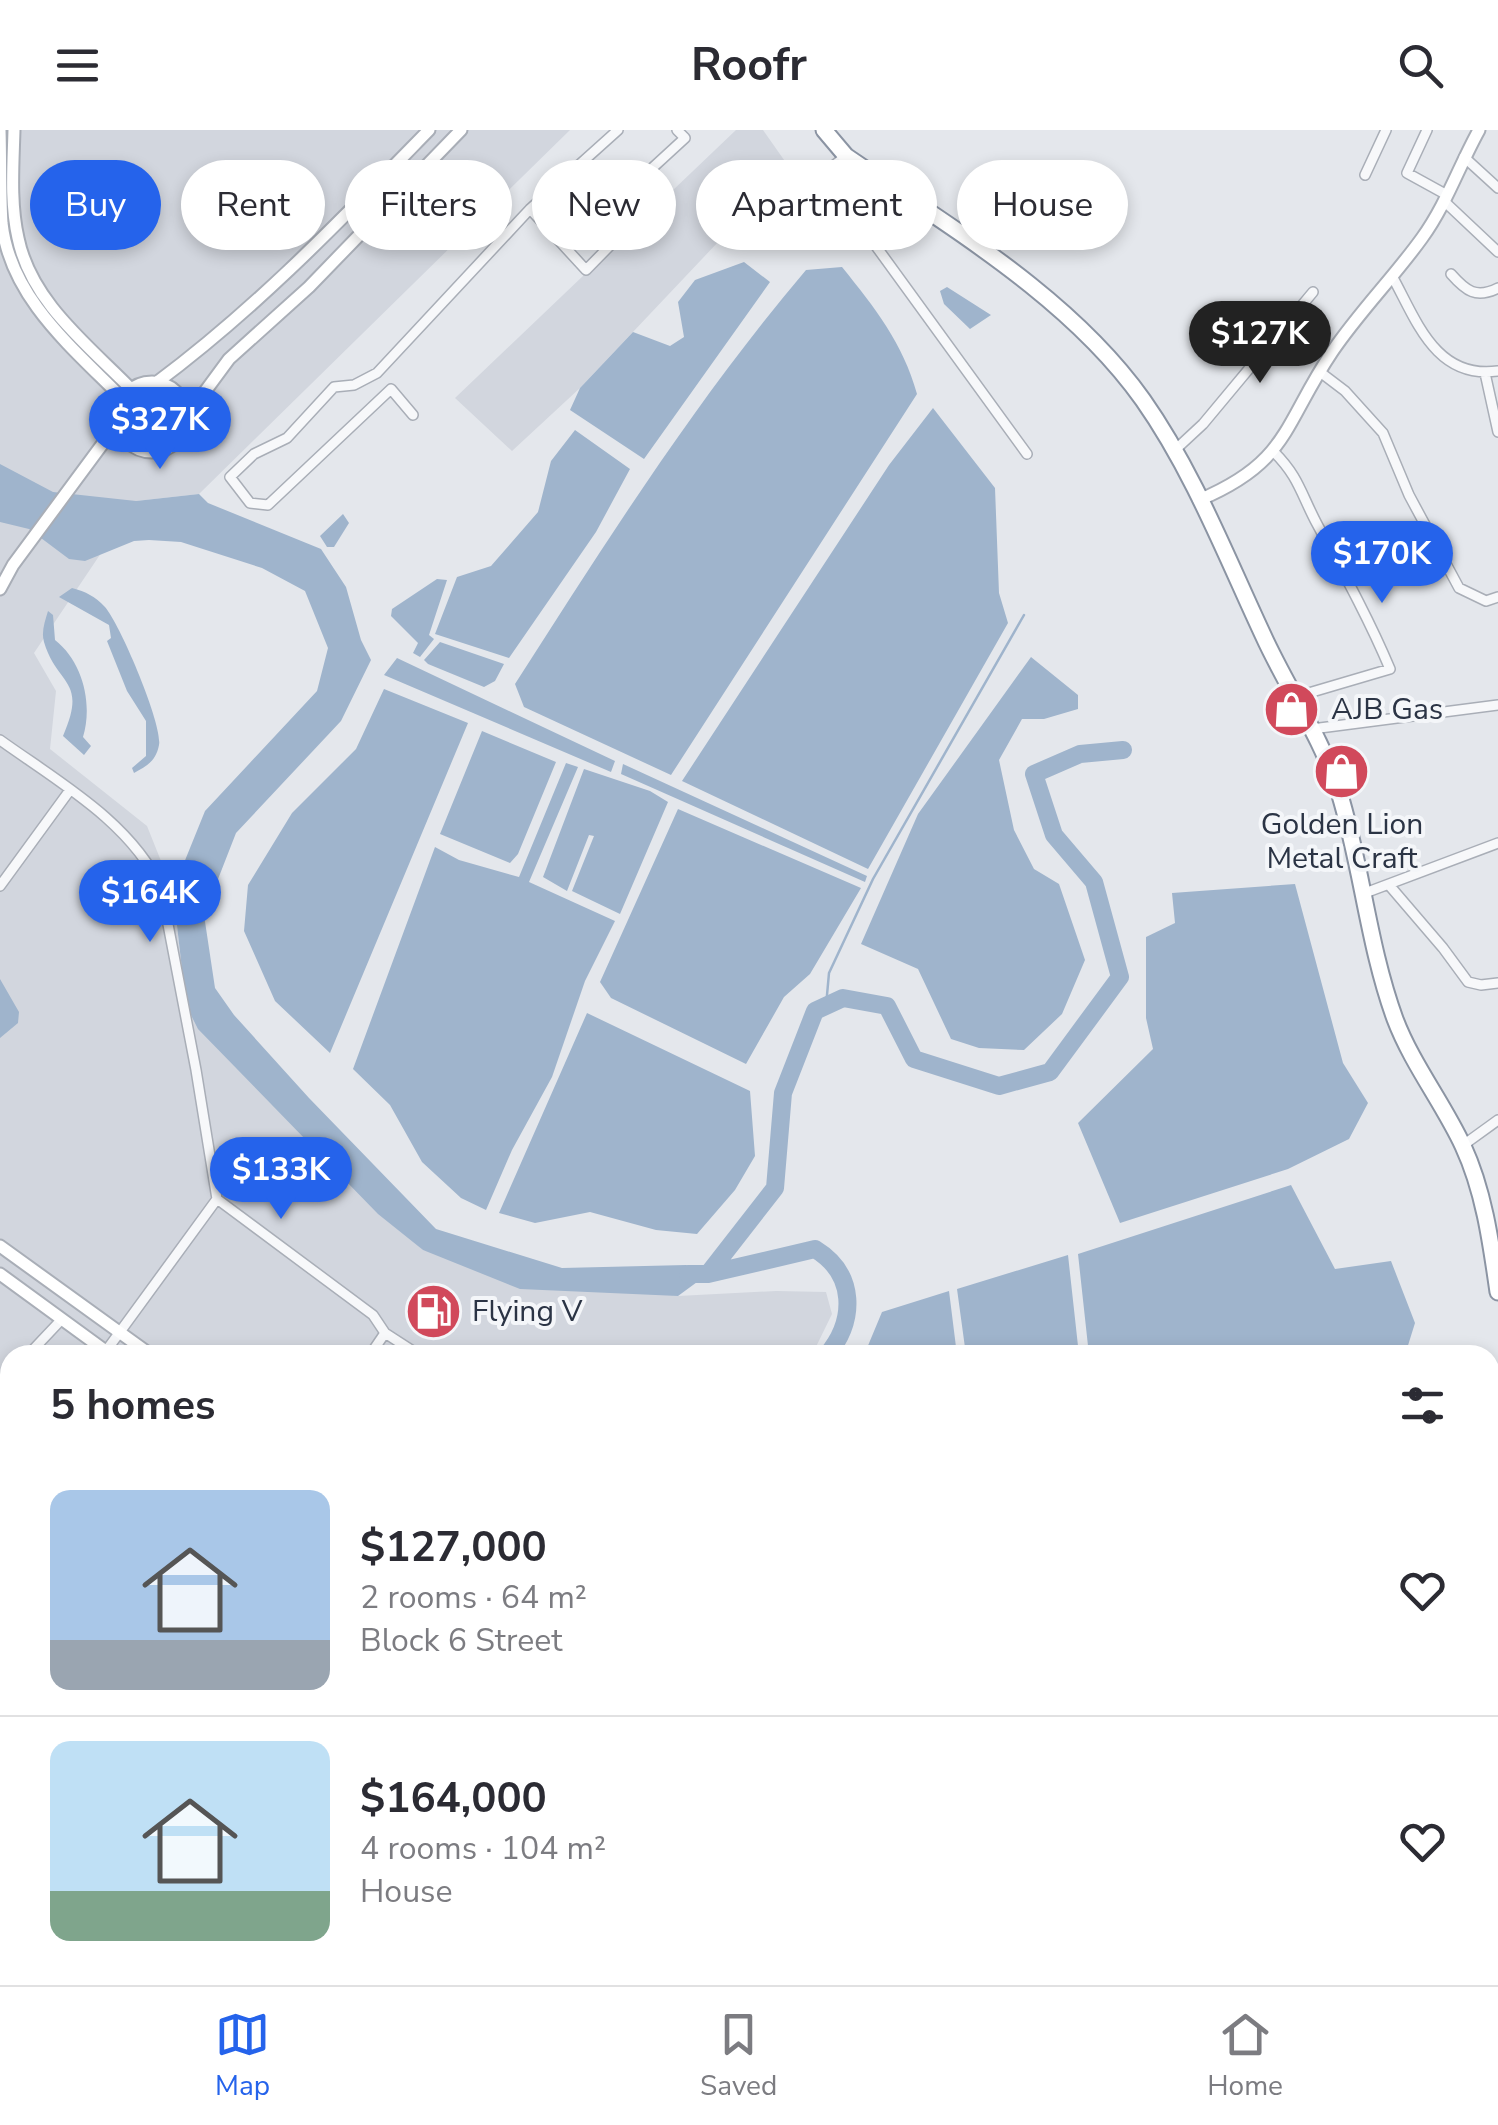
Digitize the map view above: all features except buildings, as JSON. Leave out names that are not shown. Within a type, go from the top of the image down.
[{"type":"highway","points":[[824,130],[846,156],[1028,283],[1100,350],[1140,397],[1176,450],[1338,788],[1365,893],[1372,944],[1396,1022],[1462,1146],[1484,1211],[1498,1292]]},
{"type":"street","points":[[0,130],[2,223],[16,273],[41,314],[127,394]]},
{"type":"street","points":[[14,130],[15,218],[20,247],[32,276],[54,310],[127,394]]},
{"type":"street","points":[[127,394],[156,383],[215,340],[290,272],[429,130]]},
{"type":"street","points":[[118,423],[125,439],[134,446],[156,452],[177,442],[184,433],[187,416],[229,359],[309,287],[461,130]]},
{"type":"street","points":[[391,389],[268,505],[250,504],[230,477],[254,454],[287,438],[334,387],[354,385],[378,373],[530,210],[618,130]]},
{"type":"street","points":[[530,210],[586,270],[641,214],[624,194],[685,138],[677,130]]},
{"type":"street","points":[[1365,175],[1386,130]]},
{"type":"street","points":[[1427,130],[1407,173],[1446,198],[1498,252]]},
{"type":"street","points":[[1199,500],[1234,485],[1274,452],[1320,372],[1423,237],[1479,130]]},
{"type":"street","points":[[846,156],[825,176],[1027,454]]},
{"type":"street","points":[[1464,157],[1498,188]]},
{"type":"street","points":[[1451,274],[1475,294],[1498,288]]},
{"type":"street","points":[[1392,276],[1429,346],[1444,358],[1485,373],[1498,371]]},
{"type":"street","points":[[1176,450],[1204,424],[1312,292]]},
{"type":"street","points":[[1320,372],[1345,392],[1383,433],[1409,494],[1460,588],[1486,601],[1498,597]]},
{"type":"street","points":[[378,373],[414,415]]},
{"type":"street","points":[[1485,373],[1498,432]]},
{"type":"street","points":[[156,383],[178,394],[187,416]]},
{"type":"street","points":[[0,590],[35,535],[118,423],[127,394]]},
{"type":"street","points":[[1274,452],[1294,471],[1390,670],[1295,697]]},
{"type":"street","points":[[1312,729],[1498,706]]},
{"type":"street","points":[[0,740],[70,790],[132,843],[152,868],[161,888],[217,1199],[373,1315],[385,1333],[404,1345]]},
{"type":"street","points":[[0,886],[70,790]]},
{"type":"street","points":[[1365,893],[1498,843]]},
{"type":"street","points":[[1389,885],[1468,982],[1498,983]]},
{"type":"street","points":[[1462,1146],[1498,1120]]},
{"type":"street","points":[[113,1345],[217,1199]]},
{"type":"street","points":[[0,1246],[138,1345]]},
{"type":"street","points":[[0,1274],[97,1345]]},
{"type":"street","points":[[37,1345],[62,1319]]},
{"type":"street","points":[[377,1345],[385,1333]]},
{"type":"shaded area","points":[[0,130],[570,130],[539,160],[532,160],[532,167],[512,187],[512,160],[345,160],[345,250],[448,250],[199,494],[136,501],[34,653],[56,691],[50,749],[147,826],[173,891],[186,1004],[423,1250],[678,1296],[826,1292],[832,1314],[817,1345],[0,1345]]},
{"type":"shaded area","points":[[736,130],[763,130],[784,160],[705,160]]},
{"type":"shaded area","points":[[696,168],[696,250],[711,250],[580,388],[512,451],[455,398],[610,250],[676,250],[676,187]]},
{"type":"green space","points":[[152,391],[170,398],[177,416],[170,434],[152,441],[134,434],[127,416],[134,398]]},
{"type":"water","points":[[744,262],[770,282],[644,459],[570,410],[580,388],[633,332],[670,346],[684,337],[678,302],[695,280]]},
{"type":"water","points":[[842,267],[896,342],[917,394],[671,775],[524,707],[515,684],[690,420],[806,270]]},
{"type":"water","points":[[947,287],[991,315],[970,329],[944,304],[940,291]]},
{"type":"water","points":[[933,408],[995,488],[999,593],[1008,623],[868,869],[682,781],[889,465]]},
{"type":"water","points":[[575,430],[630,469],[596,532],[509,658],[435,634],[457,577],[491,566],[538,512],[551,461]]},
{"type":"water","points":[[0,464],[53,492],[136,501],[199,494],[208,503],[321,549],[346,587],[371,660],[341,721],[236,833],[204,915],[215,988],[234,1015],[436,1229],[562,1268],[686,1265],[708,1274],[678,1296],[520,1289],[423,1250],[378,1214],[198,1029],[186,1005],[173,890],[205,811],[317,691],[328,648],[305,591],[262,568],[181,542],[149,540],[134,541],[85,561],[69,559],[29,529],[0,522]]},
{"type":"water","points":[[343,514],[349,523],[334,547],[327,547],[320,536]]},
{"type":"water","points":[[437,579],[447,580],[429,635],[434,639],[420,657],[413,653],[418,643],[391,616],[392,609]]},
{"type":"water","points":[[72,588],[98,600],[112,617],[148,697],[159,745],[150,762],[134,773],[132,768],[146,756],[146,721],[127,691],[107,641],[111,638],[109,625],[59,597]]},
{"type":"water","points":[[48,611],[53,615],[55,640],[73,660],[83,684],[87,711],[83,737],[91,746],[84,755],[63,736],[70,717],[71,693],[44,642]]},
{"type":"water","points":[[440,642],[504,664],[495,681],[484,687],[424,660]]},
{"type":"water","points":[[1031,657],[1078,695],[1078,709],[1044,719],[1022,719],[999,760],[1014,830],[1034,869],[1059,884],[1085,960],[1062,1014],[1024,1050],[979,1048],[951,1039],[918,969],[861,944],[918,814]]},
{"type":"water","points":[[397,658],[615,761],[611,772],[384,675]]},
{"type":"water","points":[[384,689],[468,723],[330,1053],[275,1001],[244,931],[248,885],[292,813],[356,749]]},
{"type":"water","points":[[482,731],[556,762],[518,854],[510,863],[440,834]]},
{"type":"water","points":[[566,763],[578,767],[529,882],[615,921],[585,981],[552,1077],[512,1150],[486,1210],[461,1198],[422,1162],[390,1105],[353,1069],[435,847],[459,860],[519,877]]},
{"type":"water","points":[[623,764],[867,876],[865,882],[621,774]]},
{"type":"water","points":[[584,769],[650,791],[668,802],[620,914],[572,891],[594,836],[589,835],[567,891],[543,877]]},
{"type":"water","points":[[678,809],[861,888],[810,974],[784,997],[746,1064],[611,998],[600,982]]},
{"type":"water","points":[[1295,884],[1343,1063],[1368,1103],[1349,1139],[1288,1169],[1120,1223],[1078,1123],[1153,1049],[1146,1018],[1146,937],[1175,923],[1172,893]]},
{"type":"water","points":[[0,979],[19,1012],[18,1023],[0,1038]]},
{"type":"water","points":[[587,1013],[750,1091],[755,1156],[735,1190],[697,1234],[656,1230],[590,1212],[535,1223],[499,1213]]},
{"type":"water","points":[[1291,1185],[1335,1269],[1391,1261],[1415,1323],[1408,1345],[1088,1345],[1078,1254]]},
{"type":"water","points":[[1068,1255],[1078,1345],[965,1345],[957,1289]]},
{"type":"water","points":[[949,1291],[956,1345],[868,1345],[882,1312]]},
{"type":"waterway","points":[[826,1006],[829,973],[873,879],[1024,615]]},
{"type":"waterway","points":[[708,1274],[775,1188],[783,1093],[815,1011],[843,998],[887,1006],[914,1059],[999,1086],[1050,1072],[1120,977],[1094,882],[1054,835],[1034,774],[1080,754],[1123,750]]},
{"type":"waterway","points":[[688,1274],[708,1274],[815,1249],[838,1271],[847,1298],[843,1327],[833,1345]]},
{"type":"place","name":"AJB Gas","points":[[1292,709]]},
{"type":"place","name":"Golden Lion Metal Craft","points":[[1342,771]]},
{"type":"place","name":"Flying V","points":[[433,1311]]}]
